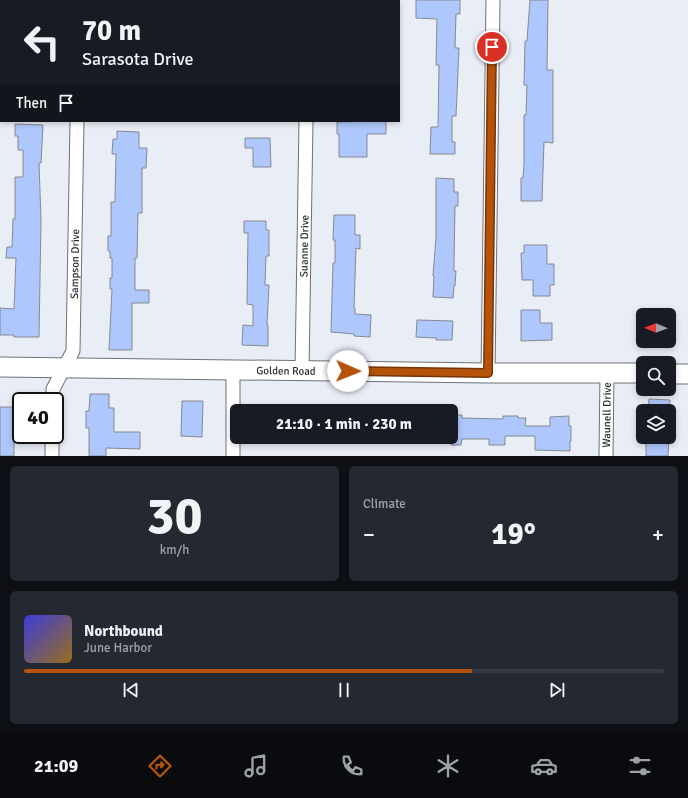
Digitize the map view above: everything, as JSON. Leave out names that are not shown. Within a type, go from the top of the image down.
[{"type":"street","points":[[488,373],[493,0]]},
{"type":"street","name":"Sampson Drive","points":[[53,392],[53,388],[73,351],[77,122]]},
{"type":"street","name":"Suanne Drive","points":[[302,371],[306,122]]},
{"type":"street","name":"Golden Road","points":[[0,367],[488,373],[636,373]]},
{"type":"street","points":[[233,370],[233,456]]},
{"type":"street","name":"Waunell Drive","points":[[606,456],[607,373]]},
{"type":"street","points":[[676,374],[688,374]]},
{"type":"street","points":[[52,444],[52,456]]},
{"type":"building","points":[[416,0],[460,0],[460,14],[456,14],[455,48],[459,48],[456,116],[452,116],[452,142],[455,142],[455,154],[430,154],[431,127],[438,127],[439,65],[436,65],[437,19],[416,18]]},
{"type":"building","points":[[530,0],[548,0],[547,70],[553,70],[553,143],[544,142],[542,201],[521,201],[521,178],[523,178],[524,163],[524,115],[526,115],[527,85],[524,85],[525,41],[527,41]]},
{"type":"building","points":[[337,122],[386,122],[386,134],[367,134],[367,157],[339,157],[339,134],[337,134]]},
{"type":"building","points":[[15,124],[43,125],[41,163],[39,163],[41,220],[39,337],[14,337],[14,335],[0,335],[0,308],[14,309],[16,258],[6,258],[7,247],[12,247],[13,219],[15,219],[15,177],[23,177],[23,150],[18,150],[18,136],[15,136]]},
{"type":"building","points":[[117,131],[139,132],[139,148],[147,148],[146,168],[142,168],[142,213],[138,213],[137,258],[135,258],[135,290],[149,290],[149,303],[132,303],[132,350],[109,350],[112,289],[110,289],[110,278],[112,278],[112,258],[110,258],[110,251],[108,251],[108,236],[111,236],[111,202],[115,202],[116,154],[112,154],[113,139],[117,139]]},
{"type":"building","points":[[245,138],[270,138],[271,167],[253,167],[253,148],[245,148]]},
{"type":"building","points":[[436,178],[454,179],[454,192],[458,192],[458,206],[455,206],[454,271],[456,271],[453,298],[433,297],[436,237]]},
{"type":"building","points":[[334,215],[355,215],[355,235],[360,235],[360,249],[356,248],[354,308],[355,314],[371,315],[370,337],[331,332],[333,263],[335,263],[335,240],[333,240]]},
{"type":"building","points":[[244,221],[266,221],[266,230],[269,230],[269,256],[266,256],[265,285],[269,285],[267,325],[268,346],[242,345],[243,325],[253,326],[253,305],[247,304],[248,233],[244,233]]},
{"type":"building","points":[[524,245],[547,245],[547,264],[554,264],[554,285],[550,285],[550,296],[533,296],[533,280],[522,280],[521,253],[524,253]]},
{"type":"building","points":[[521,310],[540,310],[540,323],[552,323],[552,340],[521,341]]},
{"type":"building","points":[[417,320],[453,321],[452,340],[436,340],[436,338],[416,337]]},
{"type":"building","points":[[90,394],[109,394],[109,408],[114,408],[114,432],[140,432],[140,449],[106,448],[106,456],[89,456],[89,428],[86,428],[86,411],[89,411]]},
{"type":"building","points":[[649,399],[670,400],[670,404],[649,404]]},
{"type":"building","points":[[182,401],[203,401],[202,437],[181,436]]},
{"type":"building","points":[[0,407],[12,407],[12,444],[14,444],[14,456],[0,456]]},
{"type":"building","points":[[458,415],[462,415],[462,418],[503,419],[503,416],[518,416],[518,418],[526,418],[525,426],[550,426],[550,417],[569,416],[569,426],[571,426],[570,451],[535,450],[535,436],[505,436],[505,445],[489,445],[489,439],[462,439],[461,445],[451,445],[458,444]]},
{"type":"building","points":[[646,444],[669,444],[668,456],[646,456]]},
{"type":"route","points":[[348,371],[488,373],[492,47]]}]
